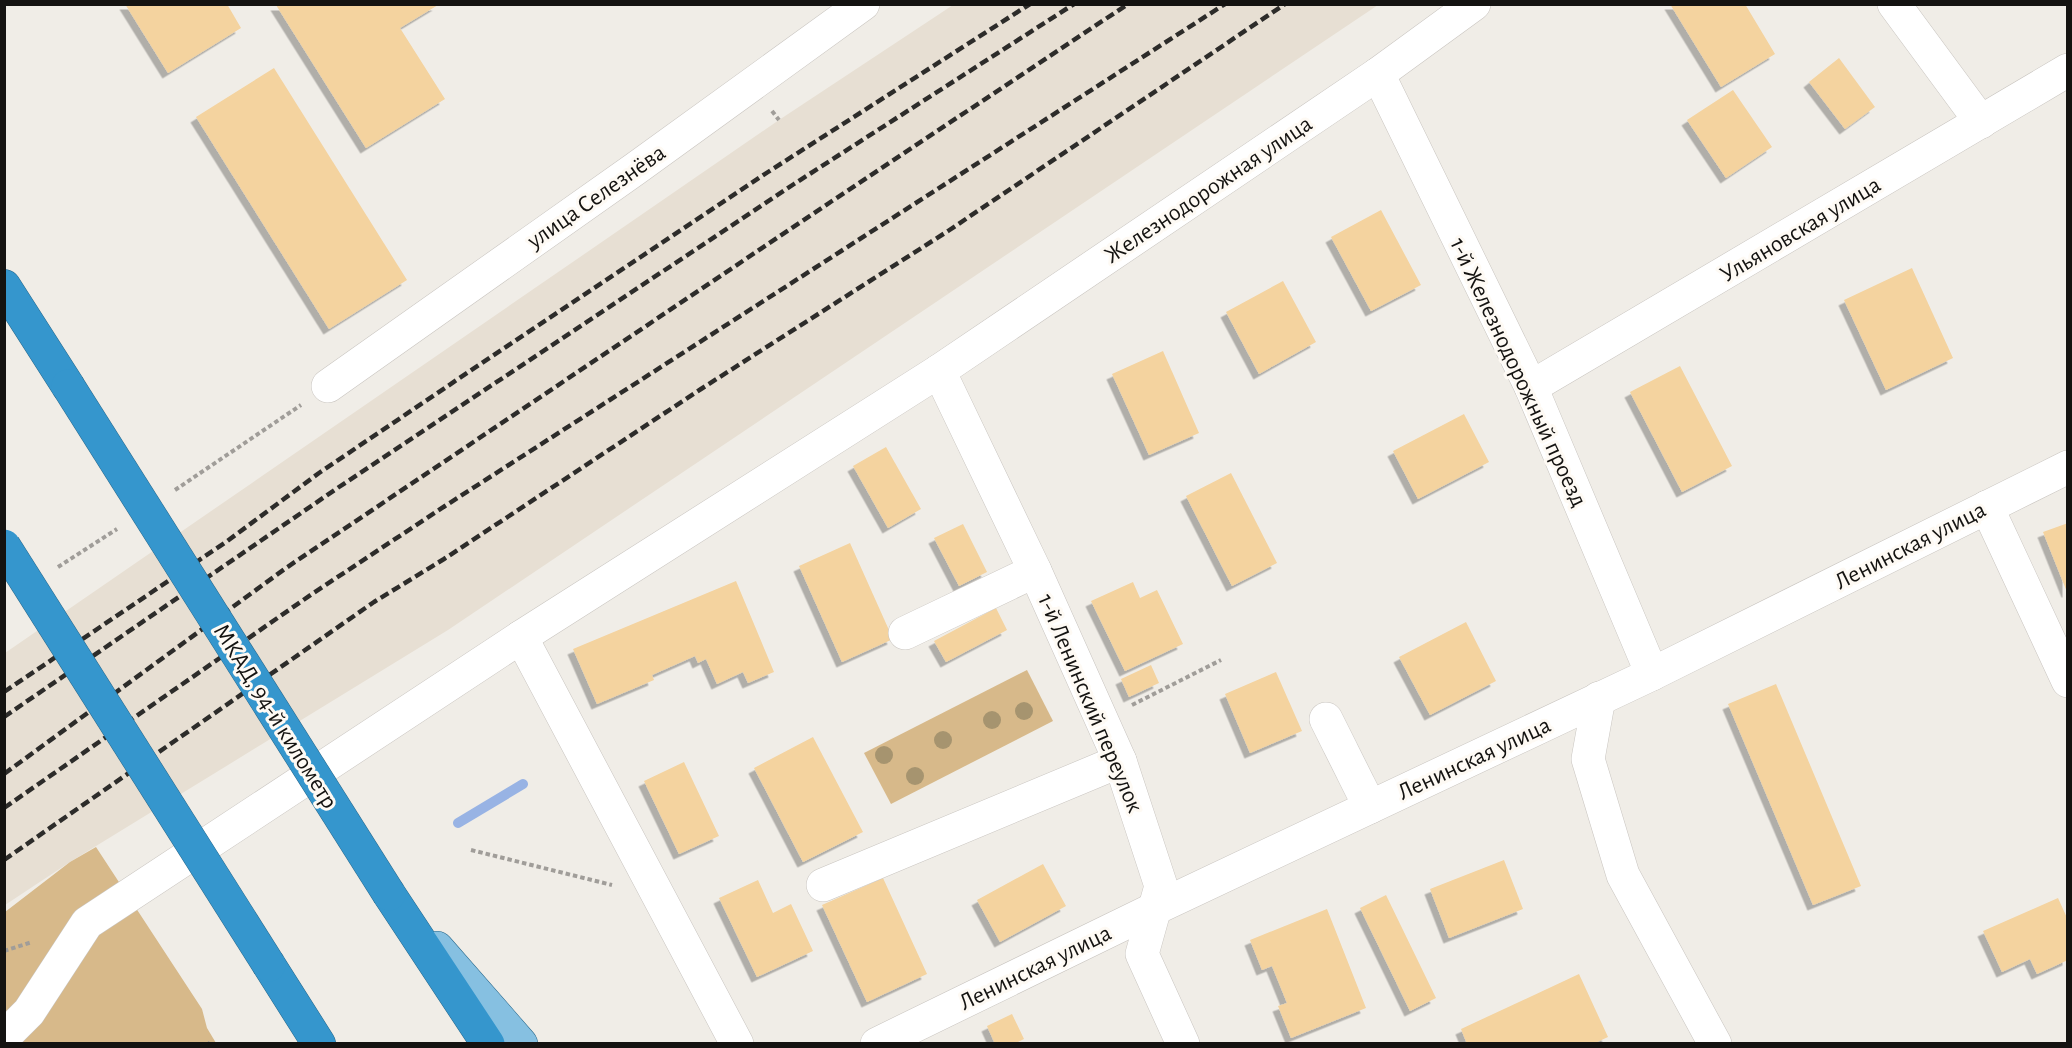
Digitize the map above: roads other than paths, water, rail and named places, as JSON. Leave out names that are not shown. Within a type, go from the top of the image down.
[{"type":"highway","name":"МКАД, 94-й километр","points":[[4,286],[389,894],[488,1044]]},
{"type":"highway","points":[[4,546],[319,1044]]},
{"type":"highway","points":[[269,965],[290,1044]]},
{"type":"main road","points":[[389,894],[521,1044]]},
{"type":"street","name":"улица Селезнёва","points":[[328,386],[863,4]]},
{"type":"street","name":"Железнодорожная улица","points":[[4,1037],[29,1012],[87,923],[521,637],[939,371],[1378,74],[1474,4]]},
{"type":"street","points":[[1894,4],[1981,122]]},
{"type":"street","name":"Ульяновская улица","points":[[1531,387],[2067,70]]},
{"type":"street","name":"1-й Железнодорожный проезд","points":[[1378,74],[1531,387],[1652,674]]},
{"type":"street","name":"1-й Ленинский переулок","points":[[939,371],[1035,571],[1120,761],[1161,886],[1142,954],[1183,1044]]},
{"type":"street","name":"Ленинская улица","points":[[877,1044],[1154,909],[1652,674],[2067,467]]},
{"type":"street","points":[[1987,507],[2067,681]]},
{"type":"street","points":[[905,633],[1035,571]]},
{"type":"street","points":[[521,637],[737,1044]]},
{"type":"street","points":[[1599,699],[1588,759],[1623,875],[1715,1044]]},
{"type":"street","points":[[1326,719],[1370,807]]},
{"type":"street","points":[[823,885],[1120,761]]},
{"type":"waterway","points":[[458,823],[523,784]]},
{"type":"railway","points":[[4,692],[226,542],[319,473],[470,371],[768,172],[1030,4]]},
{"type":"railway","points":[[4,717],[339,487],[794,184],[1074,4]]},
{"type":"railway","points":[[4,774],[286,568],[1128,4]]},
{"type":"railway","points":[[4,808],[312,594],[445,506],[1225,4]]},
{"type":"railway","points":[[4,860],[374,602],[444,559],[701,389],[948,231],[1285,4]]}]
